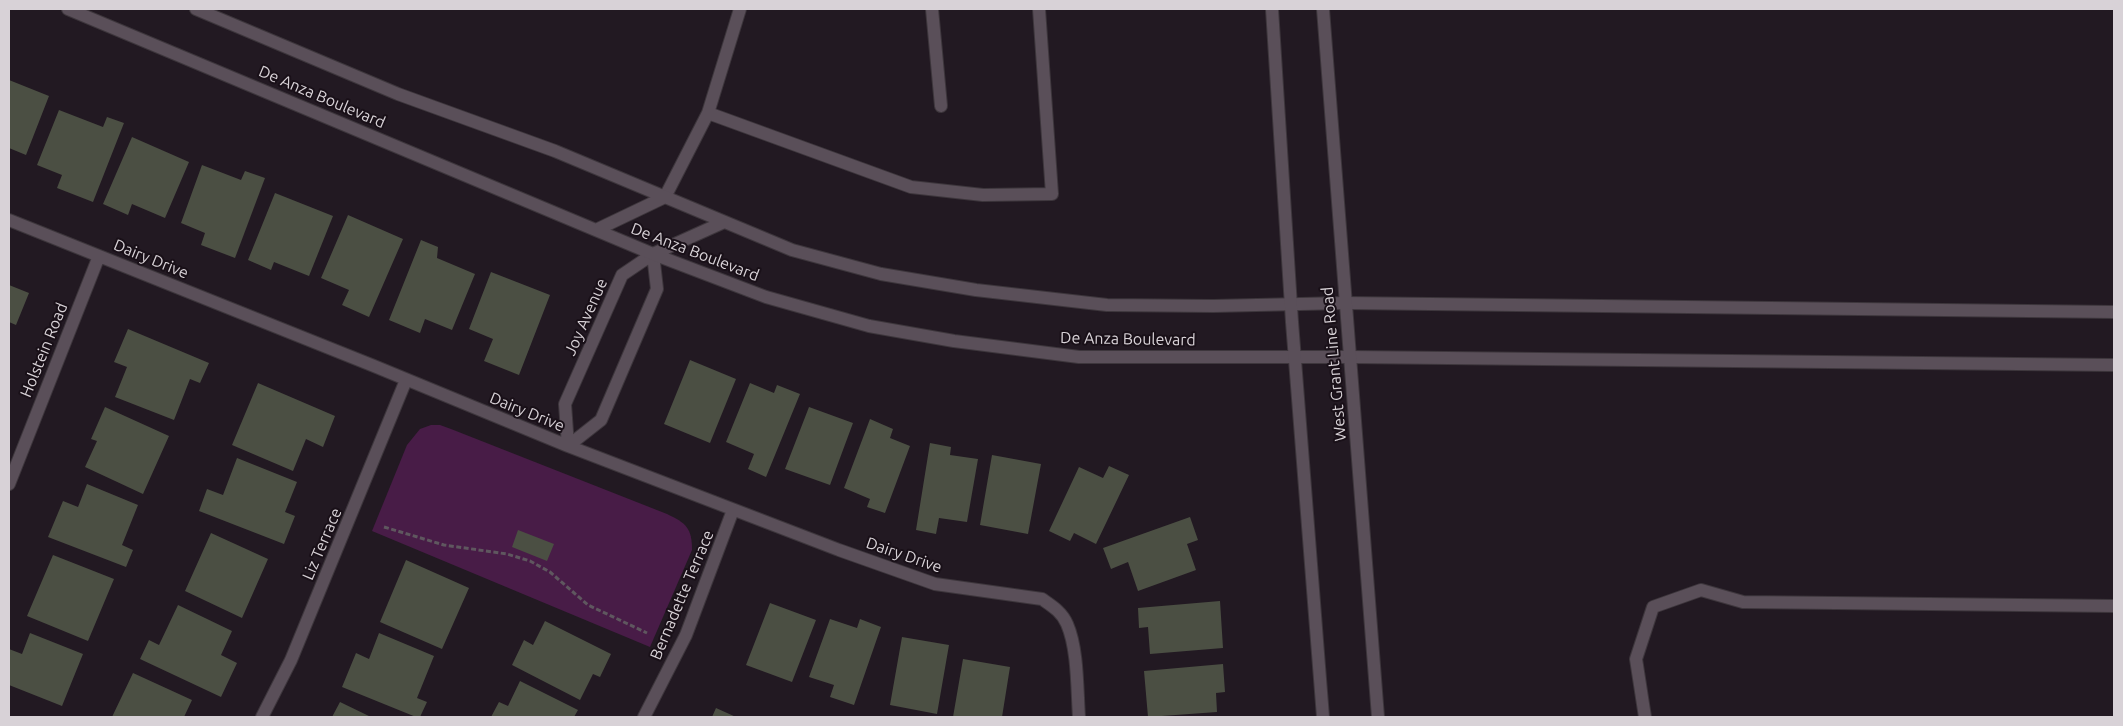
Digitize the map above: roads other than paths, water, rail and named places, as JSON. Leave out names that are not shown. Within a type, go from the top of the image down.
[{"type":"street","name":"De Anza Boulevard","points":[[68,9],[653,254],[766,297],[869,326],[954,341],[1079,357],[1350,357],[2114,365]]},
{"type":"street","name":"De Anza Boulevard","points":[[196,9],[398,94],[555,151],[792,250],[881,274],[976,290],[1108,305],[1213,306],[1345,303],[2114,312]]},
{"type":"street","points":[[596,230],[665,197],[708,113],[740,9]]},
{"type":"street","points":[[932,9],[941,106]]},
{"type":"street","points":[[708,113],[911,187],[983,195],[1052,194],[1039,9]]},
{"type":"street","points":[[1272,9],[1295,357],[1323,717]]},
{"type":"street","name":"West Grant Line Road","points":[[1323,9],[1378,717]]},
{"type":"street","name":"Dairy Drive","points":[[9,220],[568,446],[733,510],[935,584],[1042,599],[1057,609],[1067,624],[1074,651],[1079,717]]},
{"type":"street","name":"Joy Avenue","points":[[568,446],[565,404],[622,275],[653,254],[724,222]]},
{"type":"street","points":[[568,446],[601,420],[657,289],[653,254]]},
{"type":"street","name":"Holstein Road","points":[[9,484],[99,256]]},
{"type":"street","name":"Liz Terrace","points":[[262,717],[291,660],[406,380]]},
{"type":"street","name":"Bernadette Terrace","points":[[644,717],[686,635],[733,510]]},
{"type":"street","points":[[1645,717],[1636,659],[1653,608],[1701,590],[1743,602],[2114,606]]}]
